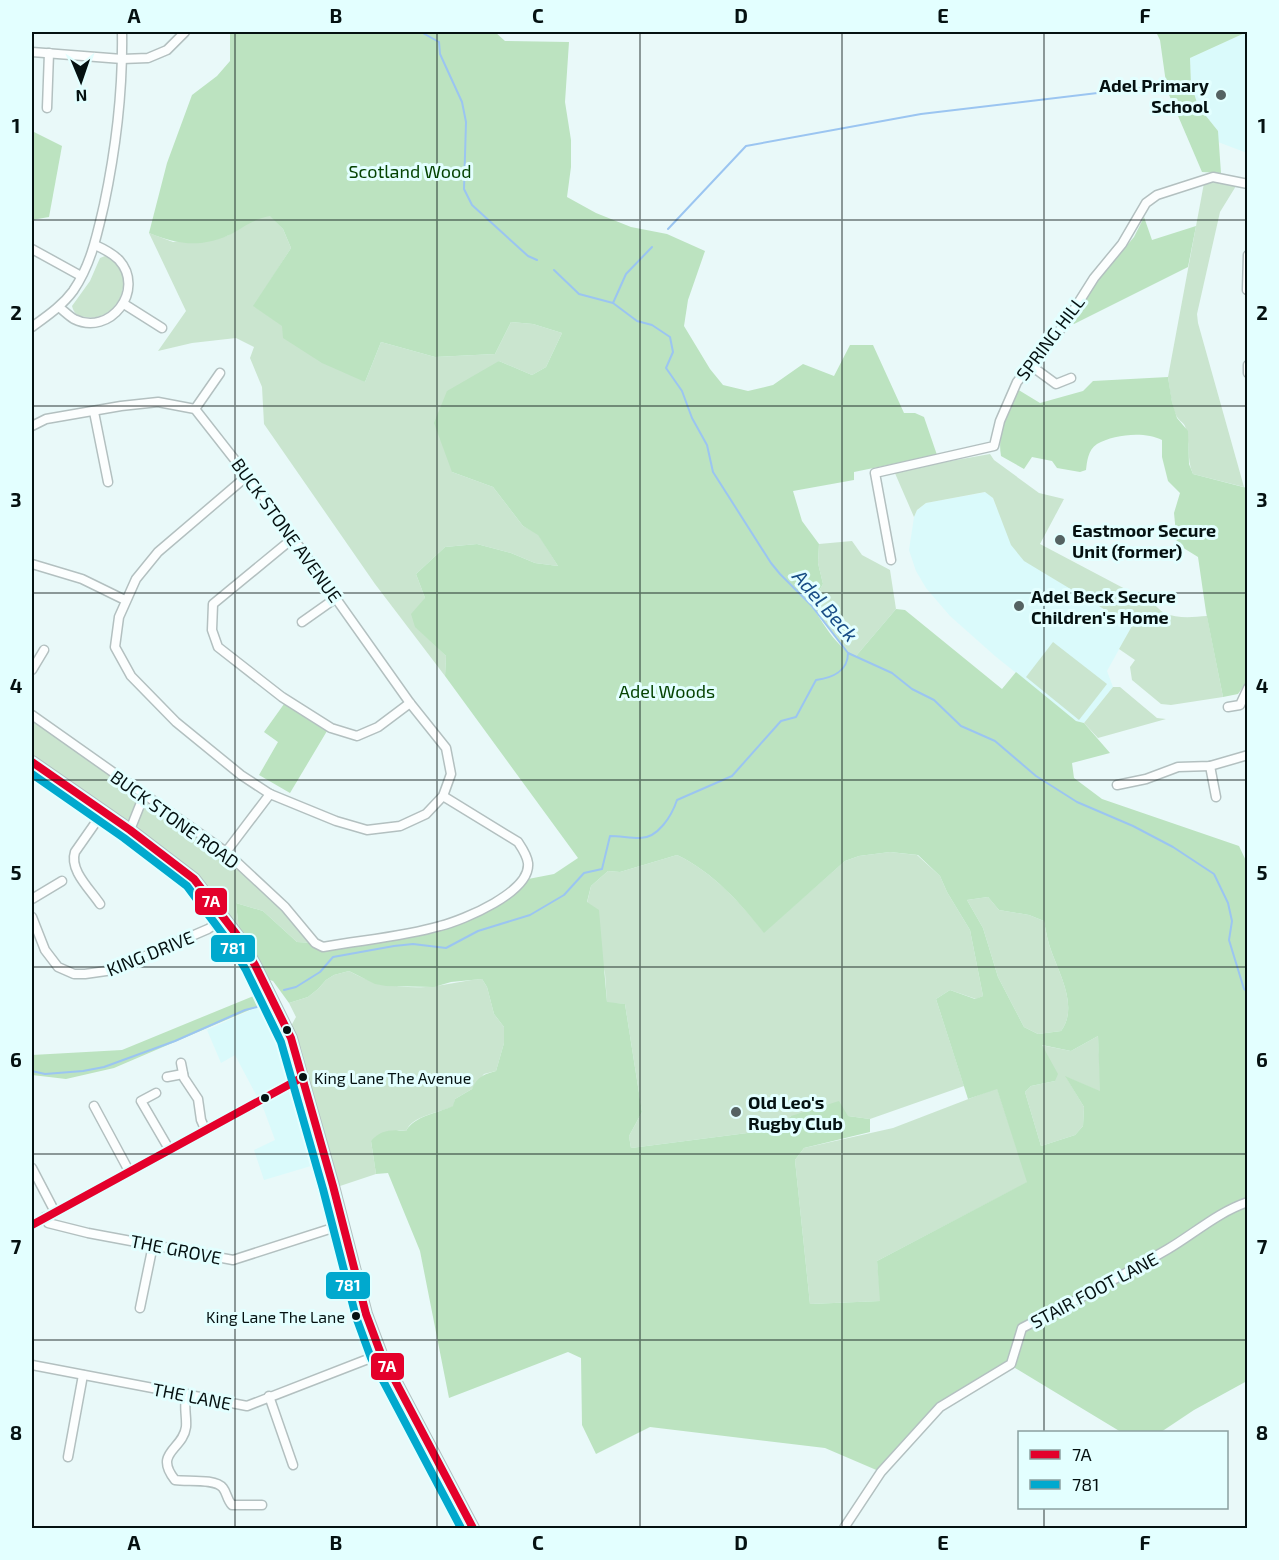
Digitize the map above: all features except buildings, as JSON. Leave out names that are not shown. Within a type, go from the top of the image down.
[{"type":"street","points":[[32,327],[59,307],[73,291],[95,245],[121,101],[122,32]]},
{"type":"street","points":[[32,52],[123,58],[148,57],[157,55],[172,46],[185,32]]},
{"type":"street","points":[[47,108],[49,53]]},
{"type":"street","name":"SPRING HILL","points":[[891,560],[875,472],[994,446],[1000,421],[1014,387],[1065,324],[1094,278],[1122,244],[1146,203],[1157,195],[1213,177],[1248,184]]},
{"type":"street","points":[[59,307],[72,318],[85,322],[98,322],[110,318],[124,304],[129,286],[127,273],[120,261],[111,253],[95,245]]},
{"type":"street","points":[[32,249],[81,276]]},
{"type":"street","points":[[1247,290],[1248,255]]},
{"type":"street","points":[[124,304],[162,328]]},
{"type":"street","points":[[1030,365],[1056,384],[1071,378]]},
{"type":"street","points":[[1248,365],[1248,373]]},
{"type":"street","points":[[32,426],[46,419],[158,402],[195,409],[220,373]]},
{"type":"street","name":"BUCK STONE AVENUE","points":[[195,409],[247,476],[410,703],[446,748],[450,774],[443,796]]},
{"type":"street","points":[[94,412],[108,482]]},
{"type":"street","points":[[247,476],[158,552],[136,579],[119,617],[116,647],[131,676],[176,722],[241,775],[270,794],[336,821],[367,830],[400,826],[426,814],[443,796]]},
{"type":"street","points":[[292,539],[213,604],[212,630],[218,647],[282,697],[331,728],[357,736],[378,728],[410,703]]},
{"type":"street","points":[[32,564],[82,579],[125,600]]},
{"type":"street","points":[[302,622],[336,598]]},
{"type":"street","points":[[32,670],[45,650]]},
{"type":"street","points":[[1228,707],[1240,705],[1248,687]]},
{"type":"street","name":"BUCK STONE ROAD","points":[[32,715],[226,852],[285,906],[315,943],[323,947],[441,926],[483,909],[509,894],[524,880],[529,864],[518,842],[443,796]]},
{"type":"street","points":[[1117,785],[1137,781],[1185,765],[1210,766],[1248,755]]},
{"type":"street","points":[[32,762],[130,830],[194,879],[225,918],[255,965],[291,1038],[366,1314],[381,1353],[473,1528]]},
{"type":"street","points":[[1210,766],[1215,797]]},
{"type":"street","points":[[226,852],[270,794]]},
{"type":"street","points":[[130,830],[144,795]]},
{"type":"street","points":[[100,904],[75,867],[73,858],[103,812]]},
{"type":"street","points":[[32,899],[62,881]]},
{"type":"street","name":"KING DRIVE","points":[[32,917],[45,950],[58,967],[74,974],[113,970],[208,929],[225,918]]},
{"type":"street","points":[[181,1063],[183,1074],[198,1099],[201,1120],[205,1129]]},
{"type":"street","points":[[167,1077],[183,1074]]},
{"type":"street","points":[[32,1225],[303,1077]]},
{"type":"street","points":[[156,1093],[141,1101],[169,1149]]},
{"type":"street","points":[[94,1106],[129,1171]]},
{"type":"street","points":[[32,1168],[55,1212]]},
{"type":"street","name":"STAIR FOOT LANE","points":[[844,1528],[881,1472],[940,1407],[1011,1364],[1022,1328],[1101,1289],[1195,1233],[1228,1209],[1248,1202]]},
{"type":"street","name":"THE GROVE","points":[[45,1217],[48,1223],[88,1233],[233,1260],[342,1225]]},
{"type":"street","points":[[140,1308],[153,1245]]},
{"type":"street","name":"THE LANE","points":[[32,1365],[247,1406],[381,1353]]},
{"type":"street","points":[[68,1457],[83,1375]]},
{"type":"street","points":[[187,1394],[185,1400],[186,1427],[183,1437],[168,1453],[167,1462],[170,1474],[175,1480],[219,1484],[232,1505],[262,1505]]},
{"type":"street","points":[[269,1396],[292,1466]]},
{"type":"shaded area","name":"Adel Primary School","points":[[1247,32],[1247,153],[1218,142],[1218,131],[1198,106],[1191,84],[1190,58]]},
{"type":"shaded area","name":"Adel Beck Secure Children's Home","points":[[986,492],[993,498],[997,509],[1080,595],[1132,626],[1107,671],[1113,687],[1084,723],[1076,721],[995,656],[950,616],[926,588],[916,571],[909,550],[917,510],[926,503]]},
{"type":"shaded area","points":[[268,1002],[291,1053],[321,1163],[264,1180],[254,1150],[275,1140],[264,1110],[235,1055],[221,1063],[207,1030]]},
{"type":"green space","points":[[230,32],[495,32],[505,41],[569,42],[565,102],[571,140],[571,167],[567,197],[596,213],[631,227],[667,234],[705,251],[688,300],[684,326],[710,369],[723,385],[748,391],[773,385],[803,364],[834,376],[850,345],[873,345],[904,413],[915,413],[924,417],[937,455],[854,472],[854,480],[793,491],[802,521],[819,544],[818,563],[823,584],[811,605],[830,634],[842,647],[856,656],[896,609],[905,610],[1002,689],[1016,672],[1076,721],[1084,723],[1110,753],[1072,763],[1074,778],[1102,799],[1239,846],[1247,863],[1247,1381],[1194,1410],[1162,1431],[1119,1431],[1010,1365],[940,1407],[881,1472],[825,1448],[650,1427],[596,1454],[582,1425],[581,1358],[568,1352],[449,1398],[420,1251],[388,1173],[376,1174],[371,1141],[387,1131],[406,1131],[420,1118],[453,1106],[455,1099],[472,1089],[479,1079],[496,1071],[504,1043],[504,1027],[494,1014],[487,987],[482,979],[451,982],[434,987],[386,986],[375,984],[349,971],[326,980],[308,997],[289,1003],[273,981],[261,977],[240,939],[236,903],[263,911],[297,942],[315,943],[323,947],[441,926],[483,909],[523,880],[554,874],[578,858],[445,676],[446,656],[415,627],[411,614],[425,598],[416,574],[445,547],[477,544],[511,553],[535,563],[558,566],[538,535],[523,526],[493,487],[452,472],[434,423],[447,391],[499,361],[532,375],[546,367],[562,333],[533,324],[511,322],[495,354],[435,357],[381,342],[365,382],[322,363],[283,338],[282,326],[253,306],[291,248],[283,229],[270,216],[252,222],[227,236],[207,242],[178,242],[149,233],[167,163],[192,95],[217,76],[230,61]],"holes":[[[890,852],[918,855],[940,876],[970,930],[983,996],[975,999],[950,990],[936,999],[968,1099],[997,1089],[1027,1182],[877,1261],[880,1301],[810,1304],[795,1160],[804,1148],[870,1132],[870,1119],[848,1116],[839,1101],[791,1116],[780,1125],[755,1132],[631,1148],[629,1136],[642,1112],[625,1004],[607,1002],[599,910],[587,902],[591,886],[608,871],[620,872],[677,855],[714,879],[764,933],[845,861],[859,856]],[[988,897],[999,910],[1029,915],[1044,921],[1049,945],[1068,1003],[1066,1022],[1061,1031],[1038,1034],[1024,1027],[998,977],[983,928],[967,900]],[[1098,1036],[1100,1091],[1065,1076],[1084,1107],[1083,1126],[1075,1135],[1041,1146],[1025,1092],[1031,1086],[1055,1081],[1058,1074],[1042,1045],[1071,1051]]]},
{"type":"green space","points":[[1156,32],[1247,32],[1190,58],[1191,84],[1198,106],[1218,131],[1221,173],[1202,172],[1167,90],[1160,40]]},
{"type":"green space","points":[[32,131],[62,146],[49,217],[32,220]]},
{"type":"green space","points":[[1213,182],[1236,186],[1220,212],[1197,314],[1244,487],[1193,474],[1187,432],[1174,410],[1168,377],[1204,183]]},
{"type":"green space","points":[[270,215],[283,229],[291,248],[254,306],[365,382],[381,342],[435,357],[495,354],[511,322],[533,324],[562,333],[546,367],[532,375],[499,361],[452,472],[493,487],[523,526],[538,534],[558,566],[535,563],[511,553],[477,544],[445,547],[416,574],[425,598],[416,627],[446,656],[445,676],[375,584],[264,424],[262,387],[250,358],[254,347],[236,338],[192,343],[158,351],[186,311],[149,233],[173,242],[227,236],[254,219]]},
{"type":"green space","points":[[1144,217],[1152,240],[1196,226],[1188,267],[1074,324],[1070,321],[1103,274],[1134,237]]},
{"type":"green space","points":[[105,256],[116,262],[122,272],[124,282],[122,294],[108,312],[98,317],[78,315],[72,306],[90,281],[100,258]]},
{"type":"green space","points":[[1168,377],[1177,418],[1188,431],[1189,464],[1193,474],[1247,488],[1248,680],[1238,694],[1223,697],[1198,557],[1177,544],[1174,513],[1180,493],[1168,481],[1162,457],[1162,440],[1147,435],[1138,435],[1121,436],[1104,441],[1092,449],[1088,456],[1086,470],[1080,472],[1057,468],[1052,461],[1032,457],[1024,469],[1001,456],[1000,439],[1006,413],[1017,389],[1040,403],[1083,391],[1093,381]]},
{"type":"green space","points":[[990,454],[994,460],[1039,493],[1064,499],[1040,544],[1139,595],[1164,613],[1180,617],[1207,616],[1223,697],[1171,705],[1161,704],[1132,680],[1130,667],[1135,660],[1119,649],[1132,626],[1024,561],[1011,545],[993,498],[985,492],[926,503],[917,510],[914,517],[894,471]]},
{"type":"green space","points":[[852,541],[862,555],[890,570],[896,609],[856,656],[848,653],[811,605],[823,584],[818,563],[819,544]]},
{"type":"green space","points":[[1053,642],[1107,684],[1079,720],[1026,677]]},
{"type":"green space","points":[[1113,687],[1120,687],[1157,718],[1166,719],[1098,738],[1084,723]]},
{"type":"green space","points":[[284,704],[327,731],[290,793],[259,775],[278,742],[264,732]]},
{"type":"green space","points":[[32,715],[226,852],[315,943],[297,942],[263,911],[236,903],[240,939],[194,879],[32,762]]},
{"type":"green space","points":[[890,852],[917,855],[940,876],[970,930],[983,996],[976,999],[950,990],[936,999],[964,1086],[870,1119],[848,1116],[791,1116],[780,1125],[755,1132],[631,1148],[629,1136],[642,1112],[625,1004],[607,1003],[605,973],[587,903],[591,886],[608,871],[620,872],[677,855],[714,879],[764,932],[845,861],[859,856]]},
{"type":"green space","points":[[988,897],[999,910],[1029,915],[1044,921],[1049,945],[1068,1003],[1066,1022],[1061,1031],[1038,1034],[1024,1027],[998,977],[983,928],[967,900]]},
{"type":"green space","points":[[349,971],[368,980],[402,987],[425,987],[482,979],[487,987],[494,1014],[504,1027],[504,1043],[496,1071],[484,1074],[472,1089],[455,1099],[454,1106],[414,1121],[406,1131],[399,1130],[371,1141],[376,1174],[334,1188],[301,1055],[291,1026],[296,1017],[289,1003],[308,997],[326,980]]},
{"type":"green space","points":[[263,992],[268,1002],[114,1068],[66,1079],[32,1075],[32,1055],[122,1050]]},
{"type":"green space","points":[[1098,1036],[1101,1092],[1066,1077],[1084,1107],[1083,1126],[1075,1135],[1041,1146],[1025,1092],[1031,1086],[1055,1081],[1041,1045],[1071,1051]]},
{"type":"green space","points":[[997,1088],[1028,1182],[877,1261],[881,1301],[810,1304],[795,1160],[804,1148],[893,1128]]},
{"type":"waterway","name":"Adel Beck","points":[[421,32],[439,42],[440,54],[462,102],[466,122],[464,189],[472,205],[528,256],[537,260]]},
{"type":"waterway","points":[[668,229],[746,146],[921,114],[1181,83]]},
{"type":"waterway","points":[[613,303],[626,274],[652,247]]},
{"type":"waterway","name":"Adel Beck","points":[[554,270],[579,294],[613,303],[637,321],[652,325],[670,337],[673,352],[666,368],[682,391],[692,418],[707,445],[713,472],[771,563],[811,605],[848,653],[892,673],[912,689],[934,700],[961,726],[995,741],[1036,776],[1077,802],[1133,826],[1173,847],[1214,874],[1228,903],[1232,921],[1229,940],[1244,989],[1248,992]]},
{"type":"waterway","points":[[284,990],[296,987],[320,972],[333,957],[413,944],[446,948],[478,931],[530,915],[564,895],[584,873],[602,869],[610,836],[639,838],[652,835],[668,819],[677,800],[732,776],[781,721],[796,717],[816,680],[833,675],[842,669],[848,653]]},
{"type":"waterway","points":[[32,1071],[45,1074],[104,1067],[257,1007],[263,997]]},
{"type":"transit line","name":"7A","points":[[32,762],[130,830],[194,879],[240,939],[255,965],[291,1038],[366,1314],[381,1354],[473,1528]]},
{"type":"transit line","name":"781","points":[[32,774],[124,838],[187,886],[231,945],[246,970],[281,1042],[323,1189],[356,1317],[371,1358],[461,1528]]},
{"type":"transit line","name":"7A","points":[[32,1225],[303,1077]]},
{"type":"place","name":"Adel Primary School","points":[[1221,95]]},
{"type":"place","name":"Eastmoor Secure Unit (former)","points":[[1060,540]]},
{"type":"place","name":"Adel Beck Secure Children's Home","points":[[1019,606]]},
{"type":"place","name":"King Lane The Avenue","points":[[303,1077]]},
{"type":"place","name":"Old Leo's Rugby Club","points":[[736,1112]]},
{"type":"place","name":"King Lane The Lane","points":[[356,1316]]},
{"type":"park label","name":"Scotland Wood","points":[[410,171]]},
{"type":"park label","name":"Adel Woods","points":[[667,691]]}]
